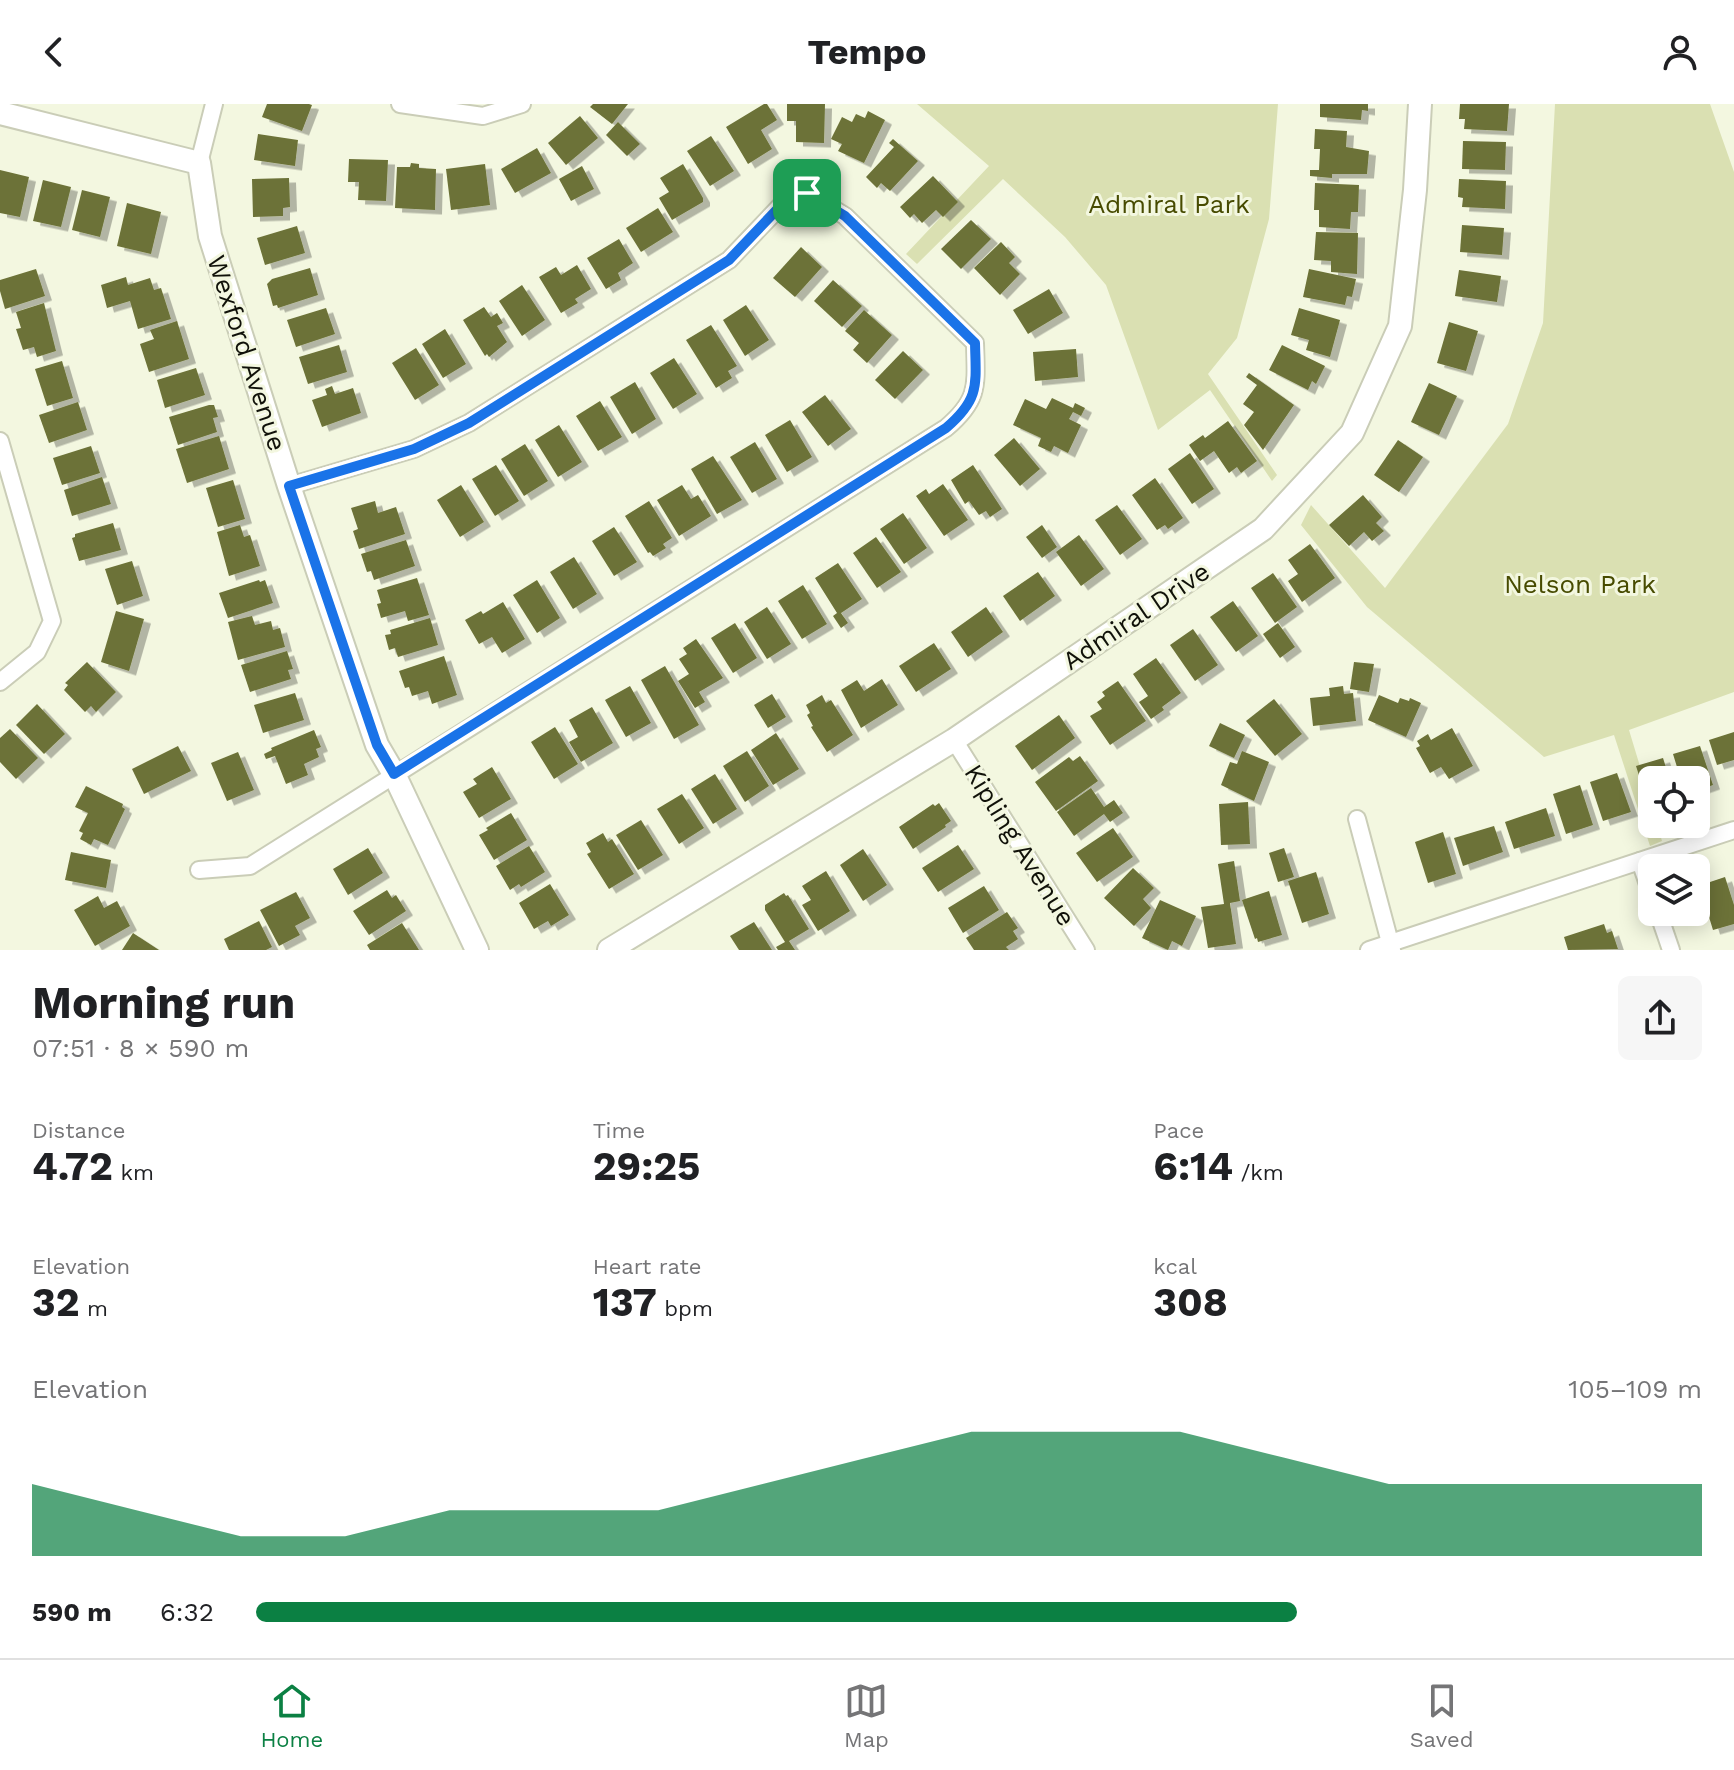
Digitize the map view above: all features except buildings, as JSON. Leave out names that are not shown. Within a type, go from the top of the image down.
[{"type":"street","name":"Wexford Avenue","points":[[214,104],[199,163],[210,236],[289,486],[377,745],[394,774],[477,950]]},
{"type":"street","points":[[400,104],[483,116],[522,104]]},
{"type":"street","name":"Admiral Drive","points":[[609,950],[954,740],[1263,529],[1352,433],[1400,326],[1415,190],[1420,104]]},
{"type":"street","points":[[0,113],[199,163]]},
{"type":"street","points":[[199,870],[250,866],[946,428],[964,413],[976,388],[975,343],[845,216],[807,193],[789,197],[729,260],[469,423],[414,449],[289,486]]},
{"type":"street","points":[[0,441],[52,621],[37,652],[0,682]]},
{"type":"street","name":"Kipling Avenue","points":[[954,740],[1086,950]]},
{"type":"street","points":[[1357,819],[1391,946]]},
{"type":"street","points":[[1661,854],[1734,830]]},
{"type":"street","points":[[1369,950],[1391,946],[1638,862]]},
{"type":"street","points":[[1663,926],[1671,950]]},
{"type":"green space","name":"Admiral Park","points":[[917,104],[1278,104],[1269,219],[1237,338],[1208,374],[1277,475],[1272,481],[1210,390],[1158,430],[1106,285],[1065,237],[1003,179],[917,264],[906,254],[989,166]]},
{"type":"green space","name":"Nelson Park","points":[[1555,104],[1710,104],[1734,172],[1734,692],[1629,730],[1640,766],[1638,809],[1614,735],[1544,757],[1367,607],[1301,525],[1311,505],[1385,588],[1508,424],[1543,323]]},
{"type":"green space","name":"Nelson Park","points":[[1647,838],[1661,838],[1662,841],[1650,846]]},
{"type":"route","points":[[807,193],[845,216],[975,343],[976,388],[964,413],[946,428],[394,774],[377,745],[289,486],[414,449],[469,423],[729,260],[789,197],[807,193]]}]
